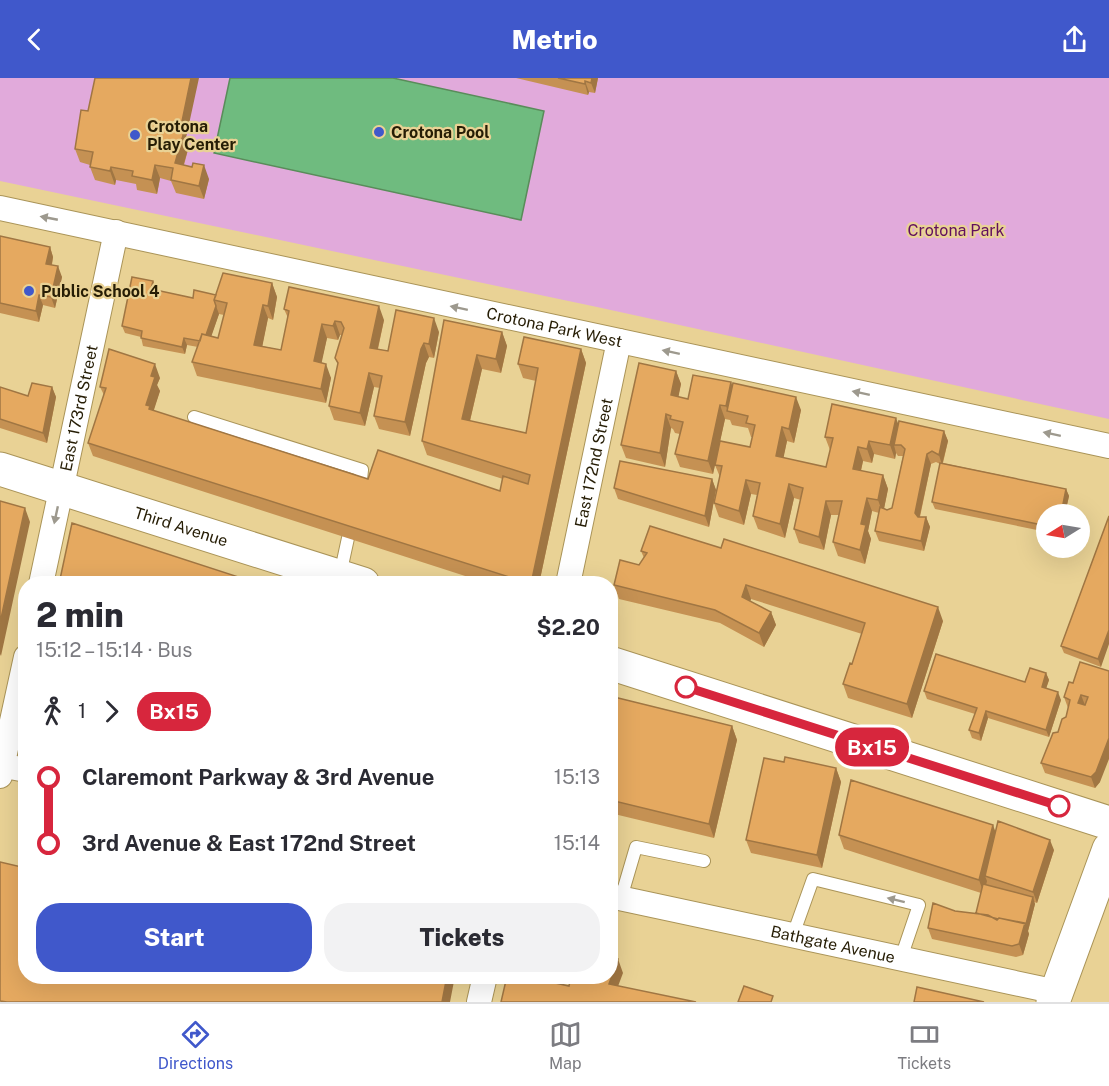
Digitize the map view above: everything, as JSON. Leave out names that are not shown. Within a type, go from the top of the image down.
[{"type":"main road","name":"Third Avenue","points":[[0,469],[339,576]]},
{"type":"main road","points":[[618,666],[1109,822]]},
{"type":"main road","points":[[1055,997],[1109,849]]},
{"type":"street","name":"Crotona Park West","points":[[0,208],[1109,446]]},
{"type":"street","name":"East 173rd Street","points":[[43,576],[116,232]]},
{"type":"street","name":"East 172nd Street","points":[[570,576],[619,340]]},
{"type":"street","points":[[7,769],[18,704]]},
{"type":"street","name":"Bathgate Avenue","points":[[618,897],[901,958],[1055,997]]},
{"type":"street","points":[[479,1002],[483,984]]},
{"type":"lane","points":[[194,417],[362,470],[360,489]]},
{"type":"lane","points":[[348,538],[351,576]]},
{"type":"lane","points":[[618,892],[636,847],[704,861]]},
{"type":"lane","points":[[793,935],[813,879],[919,905],[901,958]]},
{"type":"green space","name":"Crotona Park","points":[[0,78],[1109,78],[1109,419],[597,307],[0,181]]},
{"type":"shaded area","name":"Crotona Pool","points":[[230,78],[393,78],[544,111],[521,220],[214,153]]},
{"type":"building","name":"Crotona Play Center","points":[[95,78],[191,78],[180,131],[184,132],[175,163],[192,167],[193,163],[204,165],[199,186],[171,180],[173,168],[155,165],[152,180],[132,176],[133,171],[111,167],[110,171],[90,167],[93,152],[75,149],[81,110],[88,111]]},
{"type":"building","points":[[558,78],[592,78],[591,83],[585,81],[585,84]]},
{"type":"building","name":"Public School 4","points":[[0,236],[50,247],[46,264],[58,266],[51,297],[39,295],[36,311],[0,303]]},
{"type":"building","points":[[223,273],[272,283],[268,306],[263,305],[254,345],[281,350],[289,311],[284,309],[289,287],[379,306],[370,348],[388,351],[396,310],[434,318],[429,344],[424,343],[421,349],[405,422],[374,416],[382,376],[369,373],[360,413],[329,406],[338,363],[335,358],[344,328],[341,322],[335,321],[333,326],[322,324],[314,361],[326,364],[321,389],[192,362],[202,334],[218,338],[227,303],[214,300]]},
{"type":"building","points":[[132,277],[153,281],[151,289],[193,298],[194,290],[216,295],[214,300],[216,306],[206,335],[202,334],[200,341],[184,338],[182,347],[141,338],[142,331],[122,326]]},
{"type":"building","points":[[444,320],[502,332],[496,359],[477,355],[462,419],[526,433],[538,368],[518,364],[524,337],[581,349],[533,576],[506,576],[88,443],[106,388],[100,387],[109,349],[155,364],[151,376],[155,377],[146,405],[150,406],[149,409],[368,479],[378,450],[500,491],[503,476],[528,484],[530,475],[422,441]]},
{"type":"building","points":[[639,363],[676,371],[671,395],[688,399],[693,375],[731,382],[726,406],[720,405],[708,461],[675,454],[683,422],[670,419],[671,416],[666,414],[660,453],[621,445]]},
{"type":"building","points":[[32,383],[52,387],[43,433],[0,419],[0,387],[28,396]]},
{"type":"building","points":[[733,383],[796,397],[789,429],[782,427],[776,456],[826,467],[833,438],[825,437],[832,404],[896,418],[890,445],[869,441],[867,449],[858,447],[853,469],[883,475],[878,500],[867,498],[861,524],[866,525],[860,550],[833,542],[842,501],[826,501],[819,537],[794,529],[803,488],[789,484],[780,524],[753,516],[760,483],[746,480],[739,511],[714,503],[722,466],[715,465],[720,441],[750,447],[755,425],[746,423],[748,416],[727,411]]},
{"type":"building","points":[[899,421],[944,431],[939,455],[932,451],[927,454],[915,513],[918,517],[926,517],[921,541],[875,531],[880,507],[887,510],[892,508],[905,449],[901,445],[894,445]]},
{"type":"building","points":[[620,461],[712,479],[705,516],[614,488]]},
{"type":"building","points":[[940,463],[1066,489],[1063,504],[1036,504],[1036,524],[932,502]]},
{"type":"building","points":[[0,501],[25,508],[0,623]]},
{"type":"building","points":[[1109,516],[1109,630],[1098,659],[1061,646]]},
{"type":"building","points":[[72,523],[235,576],[61,576]]},
{"type":"building","points":[[650,526],[721,548],[724,539],[938,607],[907,704],[843,684],[865,623],[746,585],[742,597],[771,612],[759,633],[715,610],[618,586],[618,576],[616,576],[620,560],[639,565],[647,553],[641,551]]},
{"type":"building","points":[[936,654],[1025,682],[1030,668],[1046,673],[1042,687],[1058,692],[1046,730],[986,711],[979,733],[969,730],[977,708],[924,691]]},
{"type":"building","points":[[1080,662],[1109,671],[1109,738],[1096,772],[1091,777],[1041,763],[1053,733],[1058,732],[1062,719],[1066,717],[1070,700],[1064,697],[1069,682],[1073,683]],"holes":[[[1081,695],[1088,697],[1085,705],[1078,703]]]},
{"type":"building","points":[[618,698],[732,726],[709,824],[618,802]]},
{"type":"building","points":[[785,757],[836,768],[817,855],[746,840],[764,758],[784,762]]},
{"type":"building","points":[[851,780],[993,825],[979,880],[839,835]]},
{"type":"building","points":[[998,821],[1050,840],[1033,892],[985,876]]},
{"type":"building","points":[[0,862],[18,866],[18,984],[445,984],[442,1002],[0,1001]]},
{"type":"building","points":[[983,884],[1033,897],[1026,924],[976,913]]},
{"type":"building","points":[[933,903],[955,911],[1025,923],[1019,944],[1012,946],[928,928]]},
{"type":"building","points":[[505,984],[569,986],[569,984],[609,984],[696,1002],[501,1002]]},
{"type":"building","points":[[744,986],[773,996],[771,1002],[738,1002]]},
{"type":"building","points":[[917,987],[984,1002],[914,1002]]},
{"type":"bus line","name":"Bx15","points":[[686,687],[1059,806]]},
{"type":"place","name":"Crotona Pool","points":[[379,132]]},
{"type":"place","name":"Crotona Play Center","points":[[135,135]]},
{"type":"place","name":"Public School 4","points":[[29,291]]}]
